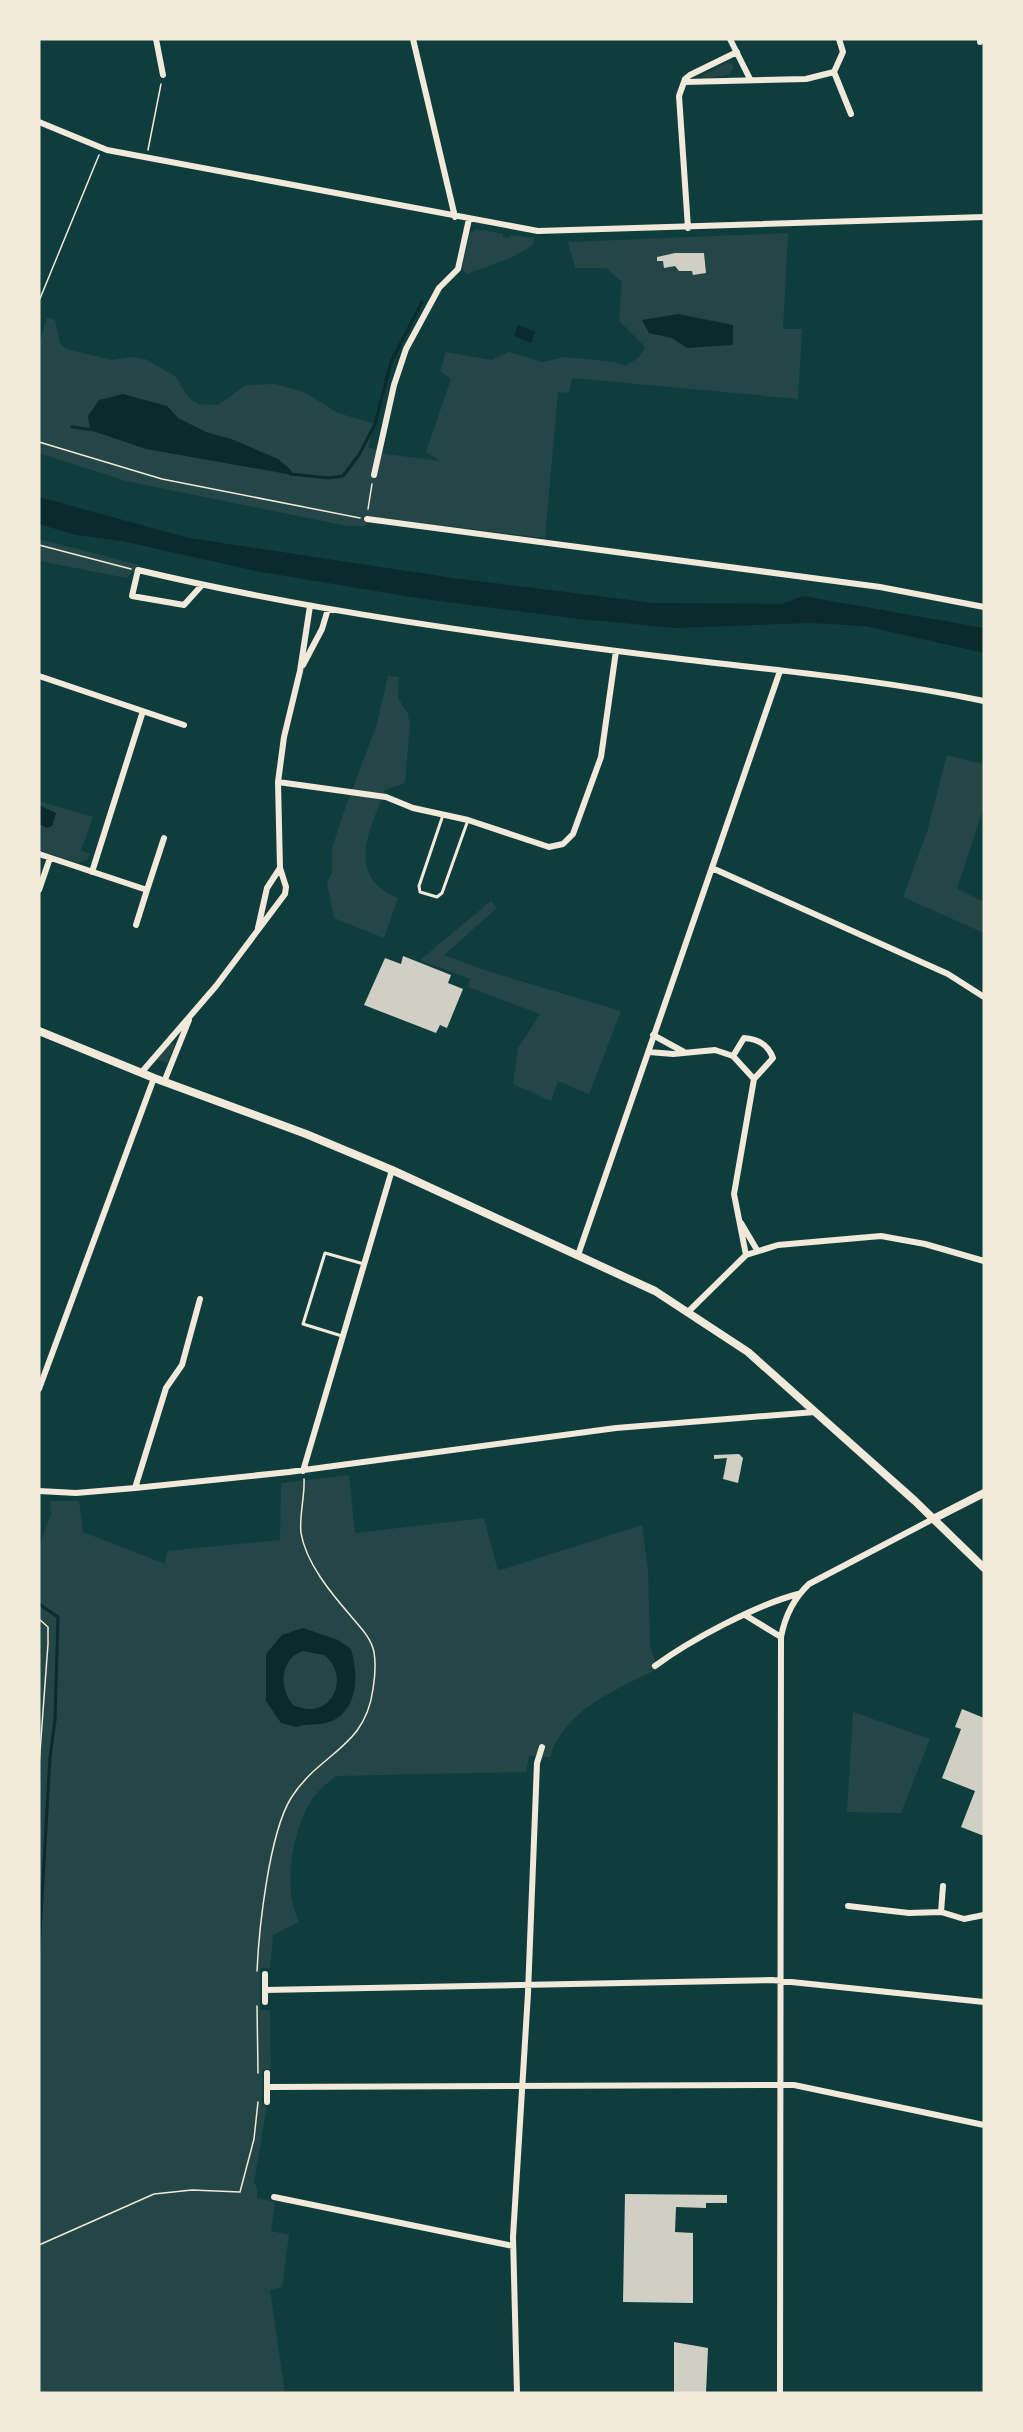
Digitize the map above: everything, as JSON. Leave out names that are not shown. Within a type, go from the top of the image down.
[{"type":"main road","points":[[40,1033],[164,1082],[281,1124],[392,1170],[655,1291],[689,1311],[748,1352],[984,1568]]},
{"type":"street","points":[[156,39],[163,75]]},
{"type":"street","points":[[413,39],[455,217]]},
{"type":"street","points":[[730,39],[750,79]]},
{"type":"street","points":[[839,39],[843,52],[834,72],[851,114]]},
{"type":"street","points":[[688,228],[679,96],[690,75],[737,52]]},
{"type":"street","points":[[685,82],[806,79],[834,72]]},
{"type":"street","points":[[39,122],[102,149],[538,231],[984,217]]},
{"type":"street","points":[[374,474],[394,386],[406,349],[439,288],[458,269],[468,219]]},
{"type":"street","points":[[367,519],[880,587],[984,607]]},
{"type":"street","points":[[202,585],[184,605],[132,596],[138,570],[202,585],[328,609],[615,651],[780,671],[984,700]]},
{"type":"street","points":[[141,1073],[216,986],[285,894],[286,887],[280,868],[278,783],[284,736],[300,671],[310,606]]},
{"type":"street","points":[[300,671],[322,629],[328,609]]},
{"type":"street","points":[[278,783],[386,797],[413,808],[468,820],[549,847],[563,844],[573,834],[601,757],[615,651]]},
{"type":"street","points":[[578,1255],[780,671]]},
{"type":"street","points":[[39,676],[184,725]]},
{"type":"street","points":[[92,872],[143,711]]},
{"type":"street","points":[[136,925],[164,838]]},
{"type":"street","points":[[39,854],[147,890]]},
{"type":"street","points":[[39,890],[50,858]]},
{"type":"street","points":[[258,928],[267,888],[280,868]]},
{"type":"street","points":[[711,868],[948,974],[984,997]]},
{"type":"street","points":[[164,1082],[191,1014]]},
{"type":"street","points":[[653,1035],[684,1052]]},
{"type":"street","points":[[733,1056],[744,1038],[754,1039],[769,1048],[773,1058],[754,1079],[734,1194],[746,1255]]},
{"type":"street","points":[[649,1052],[673,1054],[715,1050],[733,1056],[754,1079]]},
{"type":"street","points":[[39,1389],[154,1078]]},
{"type":"street","points":[[303,1471],[392,1170]]},
{"type":"street","points":[[739,1220],[757,1250]]},
{"type":"street","points":[[689,1311],[746,1255],[778,1245],[881,1236],[925,1244],[984,1261]]},
{"type":"street","points":[[135,1488],[166,1388],[182,1365],[200,1299]]},
{"type":"street","points":[[39,1491],[76,1492],[135,1488],[303,1471],[616,1428],[815,1412]]},
{"type":"street","points":[[780,2393],[781,1637],[785,1619],[798,1594],[809,1584],[984,1493]]},
{"type":"street","points":[[655,1666],[672,1653],[773,1601],[798,1594]]},
{"type":"street","points":[[746,1616],[781,1637]]},
{"type":"street","points":[[518,2393],[513,2246],[528,1984],[537,1763],[542,1747]]},
{"type":"street","points":[[941,1912],[943,1886]]},
{"type":"street","points":[[848,1906],[909,1914],[941,1912],[964,1919],[984,1915]]},
{"type":"street","points":[[265,1974],[265,2002]]},
{"type":"street","points":[[265,1990],[780,1981],[984,2002]]},
{"type":"street","points":[[267,2073],[267,2102]]},
{"type":"street","points":[[267,2087],[780,2085],[984,2125]]},
{"type":"street","points":[[274,2197],[513,2246]]},
{"type":"lane","points":[[443,815],[419,886],[420,892],[428,896],[437,897],[442,893],[468,820]]},
{"type":"lane","points":[[344,1336],[303,1324],[325,1253],[365,1265]]},
{"type":"path","points":[[146,156],[163,75]]},
{"type":"path","points":[[39,301],[102,149]]},
{"type":"path","points":[[39,442],[162,479],[367,519],[374,474]]},
{"type":"path","points":[[39,545],[138,570]]},
{"type":"path","points":[[257,1979],[258,1940],[279,1825],[291,1798],[328,1756],[344,1746],[361,1728],[368,1715],[374,1688],[374,1652],[369,1637],[326,1584],[301,1533],[303,1471]]},
{"type":"path","points":[[39,1619],[48,1627],[48,1644],[39,1766]]},
{"type":"path","points":[[256,2000],[258,2075]]},
{"type":"path","points":[[39,2245],[154,2194],[192,2190],[240,2192],[254,2139],[258,2095]]},
{"type":"shaded area","points":[[728,62],[734,66],[730,74],[706,79],[701,76]]},
{"type":"shaded area","points":[[477,229],[503,234],[503,237],[509,238],[510,235],[535,238],[532,246],[510,258],[467,274],[462,269],[470,233]]},
{"type":"shaded area","points":[[788,233],[783,329],[802,329],[798,399],[572,378],[569,393],[558,392],[545,538],[376,517],[364,526],[347,526],[126,481],[39,453],[39,345],[47,317],[55,320],[60,344],[67,349],[112,360],[133,357],[145,359],[175,376],[189,398],[198,404],[218,405],[246,385],[274,384],[304,392],[338,413],[375,424],[368,447],[386,454],[440,461],[426,452],[451,379],[440,371],[446,352],[492,360],[509,352],[542,362],[565,357],[616,362],[626,366],[639,357],[645,347],[619,321],[622,282],[606,268],[575,268],[568,242]]},
{"type":"shaded area","points":[[678,314],[733,325],[733,345],[687,348],[672,338],[649,333],[642,320]]},
{"type":"shaded area","points":[[518,325],[535,332],[531,343],[514,336]]},
{"type":"shaded area","points":[[123,394],[167,406],[178,418],[206,432],[234,440],[278,459],[290,469],[293,475],[146,449],[90,430],[88,416],[99,400]]},
{"type":"shaded area","points":[[39,497],[189,538],[453,578],[654,603],[782,604],[803,596],[984,628],[984,653],[865,626],[811,623],[676,628],[579,619],[424,599],[256,571],[122,541],[76,535],[39,524]]},
{"type":"shaded area","points":[[39,539],[139,565],[127,578],[39,561]]},
{"type":"shaded area","points":[[388,676],[399,677],[398,698],[408,714],[410,725],[405,783],[385,790],[368,836],[366,851],[366,865],[371,877],[381,889],[398,898],[384,938],[334,918],[327,882],[332,873],[332,849],[377,724]]},
{"type":"shaded area","points":[[947,755],[983,764],[984,760],[984,806],[957,889],[984,902],[984,933],[903,897],[927,832]]},
{"type":"shaded area","points":[[39,801],[93,817],[81,850],[90,854],[87,860],[78,863],[39,850]]},
{"type":"shaded area","points":[[39,805],[56,813],[52,826],[47,828],[39,824]]},
{"type":"shaded area","points":[[491,901],[497,908],[444,955],[484,970],[621,1011],[589,1094],[558,1081],[551,1101],[513,1084],[518,1048],[540,1014],[468,987],[470,979],[420,960]]},
{"type":"shaded area","points":[[171,1043],[175,1045],[167,1063],[156,1059]]},
{"type":"shaded area","points":[[349,1475],[355,1533],[484,1518],[498,1571],[642,1525],[648,1570],[650,1644],[657,1669],[609,1693],[580,1714],[557,1740],[550,1757],[529,1756],[526,1772],[336,1776],[317,1793],[308,1806],[297,1833],[291,1864],[291,1894],[299,1922],[273,1935],[270,1968],[260,1968],[260,2010],[270,2010],[271,2069],[262,2069],[262,2106],[267,2106],[254,2183],[257,2187],[257,2198],[275,2202],[271,2231],[289,2235],[282,2287],[270,2290],[285,2393],[39,2393],[39,1547],[51,1514],[50,1501],[79,1501],[83,1532],[165,1564],[167,1551],[280,1540],[281,1483]]},
{"type":"shaded area","points":[[303,1628],[338,1640],[351,1649],[355,1670],[354,1691],[346,1710],[339,1717],[325,1723],[297,1727],[281,1723],[266,1701],[266,1654],[282,1635]],"holes":[[[303,1651],[324,1655],[332,1664],[336,1675],[337,1685],[333,1695],[327,1703],[318,1708],[306,1709],[293,1705],[285,1691],[284,1683],[289,1661]]]},
{"type":"shaded area","points":[[853,1712],[930,1739],[901,1813],[847,1812]]},
{"type":"building","points":[[675,253],[704,253],[706,273],[693,275],[692,271],[679,271],[675,266],[664,268],[663,261],[657,261],[657,257]]},
{"type":"building","points":[[403,956],[451,975],[448,983],[463,989],[447,1028],[440,1025],[436,1033],[364,1005],[385,958],[401,964]]},
{"type":"building","points":[[739,1454],[743,1458],[738,1483],[723,1479],[727,1458],[714,1459],[714,1455]]},
{"type":"building","points":[[962,1709],[984,1718],[984,1836],[961,1827],[975,1791],[942,1778],[961,1729],[955,1727]]},
{"type":"building","points":[[625,2194],[727,2195],[727,2203],[706,2203],[706,2208],[676,2207],[675,2232],[693,2233],[693,2303],[623,2302]]},
{"type":"building","points":[[674,2342],[708,2348],[706,2393],[674,2392]]},
{"type":"waterway","points":[[290,474],[329,478],[343,476],[359,455],[375,424],[391,362],[422,302]]},
{"type":"waterway","points":[[72,427],[94,430]]},
{"type":"waterway","points":[[39,1604],[58,1617],[55,1720],[50,1757],[39,1950]]}]
